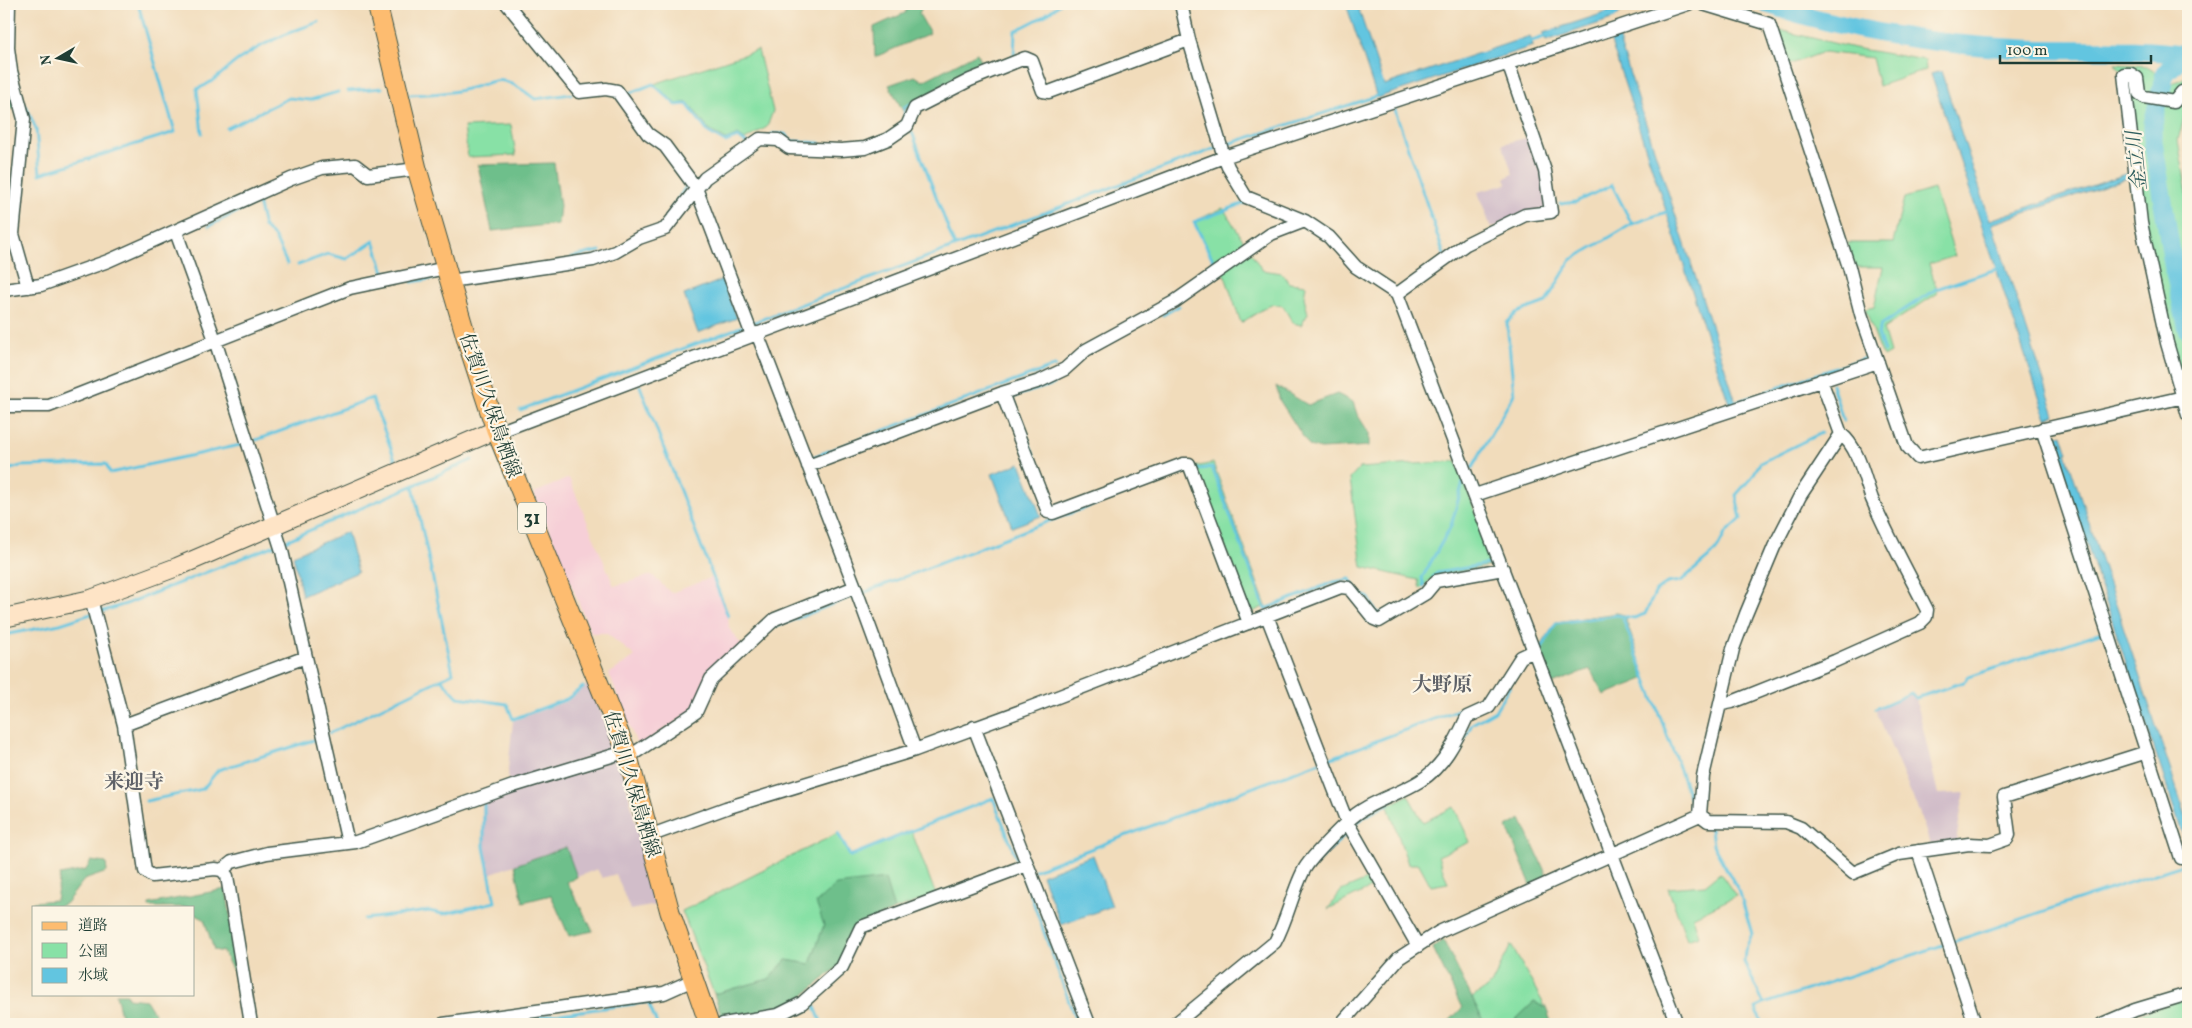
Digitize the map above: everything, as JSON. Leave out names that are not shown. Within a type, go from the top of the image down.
[{"type":"main road","name":"佐賀川久保鳥栖線","points":[[377,4],[416,170],[496,430],[628,753],[670,912],[709,1024]]},
{"type":"street","points":[[9,4],[9,56],[24,120],[13,234],[28,286]]},
{"type":"street","points":[[506,4],[580,92],[606,89],[617,91],[648,134],[665,146],[696,188],[746,318],[808,466],[855,587],[914,750]]},
{"type":"street","points":[[1180,4],[1224,157],[1246,197],[1305,221],[1329,237],[1356,267],[1397,294],[1677,1024]]},
{"type":"street","points":[[6,615],[94,609],[177,567],[276,531],[496,430],[506,429],[1224,157],[1688,4]]},
{"type":"street","points":[[1703,4],[1769,24],[1829,212],[1849,268],[1861,314],[1907,446],[1918,458],[2185,397]]},
{"type":"street","points":[[4,406],[49,406],[350,288],[448,275],[593,260],[615,252],[639,238],[665,229],[705,178],[760,139],[778,140],[789,148],[841,150],[865,148],[880,142],[907,126],[915,108],[970,80],[1025,58],[1032,61],[1043,90],[1049,92],[1189,40]]},
{"type":"street","points":[[1397,294],[1466,244],[1525,215],[1551,212],[1545,172],[1508,63]]},
{"type":"street","points":[[2188,91],[2182,92],[2174,102],[2144,97],[2140,93],[2137,78],[2131,74],[2124,74],[2141,223],[2167,343],[2185,397],[2188,415]]},
{"type":"street","points":[[4,290],[41,285],[108,261],[322,168],[355,165],[368,175],[416,170]]},
{"type":"street","points":[[808,466],[1002,393],[1040,381],[1065,369],[1086,350],[1174,302],[1271,234],[1305,221]]},
{"type":"street","points":[[176,232],[215,340],[282,551],[348,843]]},
{"type":"street","points":[[1475,495],[1878,362]]},
{"type":"street","points":[[1722,704],[1732,702],[1835,661],[1920,623],[1926,617],[1927,610],[1872,498],[1852,447],[1841,434],[1821,380]]},
{"type":"street","points":[[1002,393],[1048,512],[1053,513],[1183,464],[1190,464],[1249,623]]},
{"type":"street","points":[[2049,428],[2147,752],[2182,858],[2188,856]]},
{"type":"street","points":[[1700,815],[1703,776],[1734,649],[1774,547],[1800,496],[1841,434]]},
{"type":"street","points":[[649,836],[726,808],[914,750],[1341,587],[1349,588],[1374,620],[1379,621],[1426,593],[1436,581],[1503,569]]},
{"type":"street","points":[[222,870],[232,862],[267,853],[356,842],[512,786],[618,754],[636,752],[696,712],[711,679],[775,619],[855,587]]},
{"type":"street","points":[[94,609],[124,725],[145,871],[152,876],[214,869],[222,870],[227,876],[251,1024]]},
{"type":"street","points":[[1268,616],[1347,822],[1418,946]]},
{"type":"street","points":[[1175,1024],[1274,942],[1281,930],[1306,867],[1347,822],[1361,810],[1420,781],[1437,766],[1456,740],[1466,717],[1489,708],[1521,657],[1534,651]]},
{"type":"street","points":[[124,725],[306,657]]},
{"type":"street","points":[[974,727],[1022,867],[1089,1024]]},
{"type":"street","points":[[1700,815],[1708,821],[1786,822],[1801,828],[1853,873],[1899,854],[1969,844],[1990,845],[2007,839],[2009,834],[2004,798],[2147,752]]},
{"type":"street","points":[[1341,1024],[1399,958],[1439,932],[1611,853],[1700,815]]},
{"type":"street","points":[[1918,851],[1975,1024]]},
{"type":"street","points":[[723,1024],[778,1015],[802,1003],[842,967],[861,927],[1022,867]]},
{"type":"street","points":[[442,1024],[664,993],[693,980]]},
{"type":"street","points":[[2102,1024],[2135,1010],[2188,994]]},
{"type":"shaded area","points":[[1530,137],[1542,170],[1548,208],[1491,228],[1478,192],[1507,184],[1505,178],[1513,174],[1502,144]]},
{"type":"shaded area","points":[[569,478],[614,586],[652,575],[671,593],[713,577],[728,616],[729,628],[742,646],[694,710],[638,747],[609,674],[635,656],[606,633],[591,633],[534,493]]},
{"type":"shaded area","points":[[589,684],[619,756],[656,905],[630,910],[616,874],[602,878],[597,869],[577,877],[565,847],[489,874],[483,846],[482,803],[509,791],[508,769],[513,721],[567,701]]},
{"type":"shaded area","points":[[1911,693],[1916,698],[1938,794],[1964,793],[1956,841],[1930,845],[1922,819],[1875,709]]},
{"type":"green space","points":[[909,4],[923,4],[919,14],[930,33],[875,57],[874,27],[905,13]]},
{"type":"green space","points":[[1783,31],[1854,48],[1925,60],[1926,70],[1879,86],[1872,58],[1824,52],[1788,65],[1778,34]]},
{"type":"green space","points":[[758,50],[773,111],[767,127],[745,140],[738,135],[726,140],[709,130],[688,102],[677,104],[654,84]]},
{"type":"green space","points":[[977,53],[986,70],[903,111],[889,85],[915,76],[923,81]]},
{"type":"green space","points":[[2115,64],[2147,66],[2155,71],[2158,81],[2148,136],[2167,261],[2188,356],[2188,372],[2178,373],[2145,225],[2130,81]]},
{"type":"green space","points":[[2188,76],[2188,103],[2178,140],[2188,198],[2188,315],[2168,216],[2158,134],[2161,107],[2166,91],[2174,83]]},
{"type":"green space","points":[[16,91],[21,107],[4,111],[4,97],[10,95],[9,92]]},
{"type":"green space","points":[[511,125],[516,155],[468,157],[464,127]]},
{"type":"green space","points":[[554,163],[560,206],[558,224],[492,231],[478,165]]},
{"type":"green space","points":[[1934,189],[1955,256],[1929,264],[1938,293],[1883,329],[1890,353],[1883,357],[1865,309],[1874,307],[1883,267],[1854,267],[1847,243],[1893,243],[1904,198]]},
{"type":"green space","points":[[1223,208],[1262,270],[1282,273],[1289,283],[1306,285],[1304,297],[1308,314],[1301,325],[1293,323],[1283,306],[1271,304],[1241,323],[1225,276],[1193,222]]},
{"type":"green space","points":[[1276,386],[1308,405],[1337,394],[1353,402],[1357,414],[1369,433],[1369,446],[1321,449],[1309,446],[1280,401]]},
{"type":"green space","points":[[1456,461],[1496,565],[1437,576],[1420,589],[1418,580],[1362,567],[1350,479],[1360,468]]},
{"type":"green space","points":[[1213,463],[1266,606],[1250,613],[1195,467]]},
{"type":"green space","points":[[1617,613],[1624,615],[1646,678],[1604,695],[1590,669],[1550,685],[1538,651],[1556,622]]},
{"type":"green space","points":[[1408,795],[1423,822],[1454,807],[1470,842],[1438,856],[1448,883],[1431,886],[1419,864],[1408,864],[1388,806]]},
{"type":"green space","points":[[1521,819],[1548,878],[1531,885],[1507,827]]},
{"type":"green space","points":[[911,830],[936,895],[894,910],[824,925],[810,964],[786,960],[769,979],[714,994],[682,911],[838,833],[850,855]]},
{"type":"green space","points":[[566,847],[577,877],[567,882],[593,931],[569,936],[551,895],[523,902],[515,865]]},
{"type":"green space","points":[[91,861],[106,863],[107,872],[84,880],[66,903],[60,906],[33,906],[33,902],[56,900],[60,875],[86,870]]},
{"type":"green space","points":[[1720,873],[1736,896],[1693,917],[1699,936],[1687,940],[1668,888],[1705,885]]},
{"type":"green space","points":[[885,879],[894,910],[857,926],[840,965],[801,998],[777,1011],[722,1017],[714,994],[769,979],[786,960],[810,964],[824,925],[816,903],[836,885]]},
{"type":"green space","points":[[1369,879],[1373,887],[1328,909],[1341,891]]},
{"type":"green space","points":[[226,889],[239,972],[233,971],[223,952],[214,950],[204,919],[195,914],[195,906],[149,906],[149,904]]},
{"type":"green space","points":[[1443,940],[1484,1022],[1491,1024],[1446,1024],[1462,1008],[1433,948]]},
{"type":"green space","points":[[1511,945],[1546,1008],[1534,1002],[1511,1024],[1484,1023],[1472,998],[1491,985]]},
{"type":"green space","points":[[116,996],[146,1000],[161,1024],[123,1024]]},
{"type":"green space","points":[[2188,997],[2188,1024],[2110,1024]]},
{"type":"green space","points":[[1534,1002],[1546,1008],[1552,1024],[1511,1024]]},
{"type":"water","points":[[1346,4],[1357,4],[1384,85],[1530,36],[1533,46],[1377,98]]},
{"type":"water","points":[[1632,4],[1647,4],[1621,12],[1615,18],[1546,41],[1543,33]]},
{"type":"water","points":[[1618,37],[1736,402],[1729,404],[1610,39]]},
{"type":"water","points":[[1941,71],[1990,220],[2129,173],[2130,177],[1992,224],[2055,415],[2046,418],[1931,74]]},
{"type":"water","points":[[722,280],[737,318],[698,333],[684,295]]},
{"type":"water","points":[[2062,434],[2068,453],[2066,453],[2188,823],[2187,848],[2052,438]]},
{"type":"water","points":[[1020,463],[1041,516],[1012,527],[992,474]]},
{"type":"water","points":[[347,532],[358,572],[302,596],[293,555]]},
{"type":"water","points":[[1093,855],[1112,906],[1061,925],[1042,875]]},
{"type":"waterway","points":[[26,106],[36,129],[40,174],[175,132],[138,4]]},
{"type":"waterway","points":[[1014,58],[1015,31],[1044,16],[1060,4]]},
{"type":"waterway","points":[[1768,4],[1799,14],[1895,36],[1960,44],[2025,49],[2127,50],[2188,55]]},
{"type":"waterway","points":[[202,133],[197,89],[209,83],[257,48],[288,33],[319,22]]},
{"type":"waterway","points":[[1529,42],[1547,36]]},
{"type":"waterway","name":"金立川","points":[[2184,54],[2165,74],[2153,124],[2153,141],[2173,264],[2188,330]]},
{"type":"waterway","points":[[410,95],[451,92],[497,81],[512,84],[535,99],[571,94]]},
{"type":"waterway","points":[[625,95],[653,84],[676,105],[687,104],[708,132],[725,142],[738,137],[746,143]]},
{"type":"waterway","points":[[348,91],[382,88]]},
{"type":"waterway","points":[[227,128],[289,98],[310,100],[338,92]]},
{"type":"waterway","points":[[1225,145],[1377,96],[1379,93]]},
{"type":"waterway","points":[[905,117],[904,107],[913,103]]},
{"type":"waterway","points":[[1395,110],[1444,255]]},
{"type":"waterway","points":[[912,132],[955,247]]},
{"type":"waterway","points":[[772,134],[785,134],[792,141],[820,143]]},
{"type":"waterway","points":[[752,323],[1219,147]]},
{"type":"waterway","points":[[2150,171],[2156,170]]},
{"type":"waterway","points":[[1560,204],[1576,202],[1612,185],[1632,224],[1669,211]]},
{"type":"waterway","points":[[666,218],[686,186]]},
{"type":"waterway","points":[[209,226],[258,202],[264,227],[275,238],[287,264]]},
{"type":"waterway","points":[[1215,264],[1194,222],[1245,203]]},
{"type":"waterway","points":[[1472,468],[1514,394],[1507,323],[1516,313],[1546,302],[1571,260],[1632,224]]},
{"type":"waterway","points":[[298,265],[328,254],[347,259],[374,241],[384,272],[395,273]]},
{"type":"waterway","points":[[572,257],[600,251]]},
{"type":"waterway","points":[[1884,351],[1878,334],[1881,325],[1936,289],[1999,268]]},
{"type":"waterway","points":[[412,282],[436,278]]},
{"type":"waterway","points":[[1163,315],[1179,306]]},
{"type":"waterway","points":[[520,410],[746,325]]},
{"type":"waterway","points":[[1734,400],[1736,402],[1868,357]]},
{"type":"waterway","points":[[813,457],[1055,366]]},
{"type":"waterway","points":[[1053,507],[1012,397],[1054,384]]},
{"type":"waterway","points":[[1832,384],[1843,421]]},
{"type":"waterway","points":[[640,386],[728,616]]},
{"type":"waterway","points":[[256,440],[372,398],[396,462]]},
{"type":"waterway","points":[[1540,652],[1556,623],[1617,615],[1634,618],[1645,614],[1656,591],[1667,583],[1681,581],[1716,551],[1725,534],[1741,519],[1736,495],[1752,477],[1760,463],[1821,433]]},
{"type":"waterway","points":[[4,471],[21,466],[106,464],[110,473],[245,444]]},
{"type":"waterway","points":[[283,542],[472,460]]},
{"type":"waterway","points":[[1195,470],[1212,467],[1265,609],[1334,582],[1350,579],[1354,586]]},
{"type":"waterway","points":[[863,593],[1057,518],[1187,471]]},
{"type":"waterway","points":[[1424,587],[1422,578],[1451,526],[1463,482]]},
{"type":"waterway","points":[[330,733],[453,673],[413,486]]},
{"type":"waterway","points":[[97,613],[126,604],[278,544]]},
{"type":"waterway","points":[[1433,577],[1437,573],[1493,563]]},
{"type":"waterway","points":[[1360,593],[1369,598],[1377,613],[1383,613]]},
{"type":"waterway","points":[[775,627],[853,596]]},
{"type":"waterway","points":[[4,635],[60,624],[91,614]]},
{"type":"waterway","points":[[1622,616],[1678,764],[1694,812]]},
{"type":"waterway","points":[[1875,709],[1911,693],[1916,698],[1964,682],[1969,677],[2102,632]]},
{"type":"waterway","points":[[441,679],[458,697],[507,704],[513,719],[567,699],[583,687]]},
{"type":"waterway","points":[[1445,767],[1455,757],[1472,724],[1495,711],[1510,686]]},
{"type":"waterway","points":[[1326,760],[1463,708],[1467,711]]},
{"type":"waterway","points":[[146,801],[203,789],[218,770],[317,739]]},
{"type":"waterway","points":[[1035,870],[1320,762]]},
{"type":"waterway","points":[[838,833],[850,856],[993,798],[1019,865]]},
{"type":"waterway","points":[[1355,825],[1364,817],[1390,803]]},
{"type":"waterway","points":[[364,919],[429,911],[443,914],[495,902],[484,847],[484,804]]},
{"type":"waterway","points":[[1706,825],[1711,829],[1713,845],[1740,893],[1752,934],[1745,951],[1744,962],[1764,1004],[1756,1008],[1762,1024]]},
{"type":"waterway","points":[[1313,866],[1347,833]]},
{"type":"waterway","points":[[1952,942],[2188,863]]},
{"type":"waterway","points":[[1022,871],[1077,1024]]},
{"type":"waterway","points":[[1764,1004],[1943,945]]},
{"type":"waterway","points":[[537,1017],[648,1002],[657,1024]]},
{"type":"waterway","points":[[813,1002],[822,1024]]},
{"type":"district","name":"大野原","points":[[1442,684]]},
{"type":"district","name":"来迎寺","points":[[134,781]]}]
